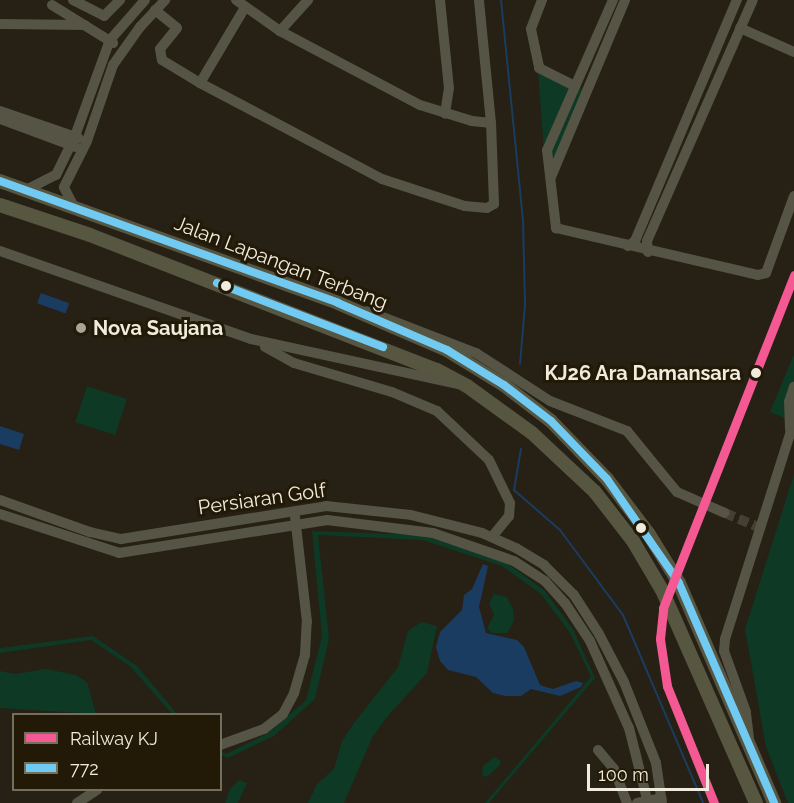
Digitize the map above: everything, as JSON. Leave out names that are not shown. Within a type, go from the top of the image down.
[{"type":"main road","name":"Jalan Lapangan Terbang","points":[[0,182],[73,206],[338,303],[480,368],[557,427],[607,479],[648,533],[679,583],[774,803]]},
{"type":"main road","points":[[0,205],[90,235],[368,341],[466,386],[532,433],[595,492],[633,541],[667,599],[756,803]]},
{"type":"street","points":[[73,0],[104,16],[120,0]]},
{"type":"street","points":[[26,190],[56,175],[73,141],[110,40],[145,0]]},
{"type":"street","points":[[73,206],[64,187],[85,145],[122,49],[165,0]]},
{"type":"street","points":[[236,0],[244,9],[280,31],[420,105],[445,114],[491,123]]},
{"type":"street","points":[[280,31],[308,0]]},
{"type":"street","points":[[440,0],[449,88],[445,114]]},
{"type":"street","points":[[155,10],[177,28],[160,49],[162,60],[200,83],[382,179],[465,206],[487,208],[494,204],[491,123],[479,0]]},
{"type":"street","points":[[542,0],[531,29],[539,68],[575,86]]},
{"type":"street","points":[[613,0],[547,150],[556,228],[648,252],[743,273],[766,273],[794,196]]},
{"type":"street","points":[[550,180],[625,0]]},
{"type":"street","points":[[628,246],[634,241],[737,0]]},
{"type":"street","points":[[648,252],[647,242],[753,0]]},
{"type":"street","points":[[45,24],[52,2],[122,49]]},
{"type":"street","points":[[200,83],[244,9]]},
{"type":"street","points":[[0,24],[85,25]]},
{"type":"street","points":[[740,28],[794,52]]},
{"type":"street","points":[[0,111],[73,141]]},
{"type":"street","points":[[0,119],[85,145]]},
{"type":"street","points":[[0,251],[251,339],[466,386]]},
{"type":"street","points":[[338,303],[392,317],[443,338],[476,353],[550,401],[627,431],[677,492],[725,513]]},
{"type":"street","points":[[251,339],[294,363],[392,392],[437,411],[489,460],[510,503],[509,516],[492,537]]},
{"type":"street","points":[[749,741],[746,712],[724,651],[725,639],[792,425],[789,402],[794,387]]},
{"type":"street","name":"Persiaran Golf","points":[[0,500],[90,532],[121,539],[326,506],[411,515],[492,537],[544,565],[574,595],[624,682],[656,764],[662,800]]},
{"type":"street","points":[[222,744],[264,729],[283,714],[294,693],[305,655],[307,622],[294,510]]},
{"type":"street","name":"Persiaran Golf","points":[[0,514],[118,553],[327,520],[410,528],[469,544],[514,561],[545,581],[565,603],[590,641],[629,728],[644,802]]},
{"type":"street","points":[[469,544],[475,531]]},
{"type":"street","points":[[598,750],[614,769],[627,803]]},
{"type":"street","points":[[77,803],[94,791]]},
{"type":"street","points":[[644,802],[662,800]]},
{"type":"green space","points":[[538,70],[591,93],[547,194]]},
{"type":"green space","points":[[794,354],[794,385],[787,419],[770,412]]},
{"type":"green space","points":[[87,386],[127,399],[115,435],[75,422]]},
{"type":"green space","points":[[794,474],[794,803],[788,803],[766,747],[745,629]]},
{"type":"green space","points":[[312,531],[422,535],[506,562],[545,591],[573,629],[595,678],[489,803],[485,803],[591,677],[570,633],[541,594],[502,566],[423,540],[318,535],[329,639],[315,699],[274,736],[228,758],[222,755],[222,752],[226,754],[270,732],[306,700],[322,636]]},
{"type":"green space","points":[[494,594],[507,597],[513,609],[514,621],[507,633],[492,633],[487,628],[494,615],[489,603]]},
{"type":"green space","points":[[421,622],[437,626],[427,673],[386,718],[372,738],[344,803],[308,803],[317,784],[334,769],[342,741],[398,667],[408,631]]},
{"type":"green space","points":[[93,636],[137,666],[176,713],[171,713],[131,667],[91,640],[0,653],[0,648]]},
{"type":"green space","points":[[46,669],[76,675],[87,682],[96,713],[0,708],[0,671],[15,674]]},
{"type":"green space","points":[[494,757],[501,761],[499,766],[487,777],[482,775],[483,766]]},
{"type":"green space","points":[[239,780],[247,783],[238,803],[225,803],[230,789]]},
{"type":"water","points":[[41,293],[69,303],[65,314],[37,303]]},
{"type":"water","points":[[0,426],[24,434],[19,450],[0,444]]},
{"type":"water","points":[[483,564],[488,566],[479,607],[486,633],[517,640],[524,647],[540,685],[553,689],[576,681],[583,683],[581,687],[560,696],[531,689],[521,696],[505,696],[493,693],[476,677],[448,670],[440,661],[436,647],[440,632],[462,610],[464,595],[472,589]]},
{"type":"waterway","points":[[501,0],[523,221],[525,305],[520,364]]},
{"type":"waterway","points":[[521,449],[514,490],[560,530],[623,615],[703,803]]},
{"type":"tunnel","points":[[725,513],[761,528]]},
{"type":"rail line","name":"KJ","points":[[714,803],[667,686],[660,639],[663,608],[794,275]]},
{"type":"transit line","name":"772","points":[[0,181],[338,303],[447,350],[504,385],[551,421],[607,479],[679,583],[774,803]]},
{"type":"transit line","name":"772","points":[[217,283],[383,347]]},
{"type":"place","name":"Nova Saujana","points":[[81,328]]},
{"type":"place","name":"KJ26 Ara Damansara","points":[[756,373]]}]
